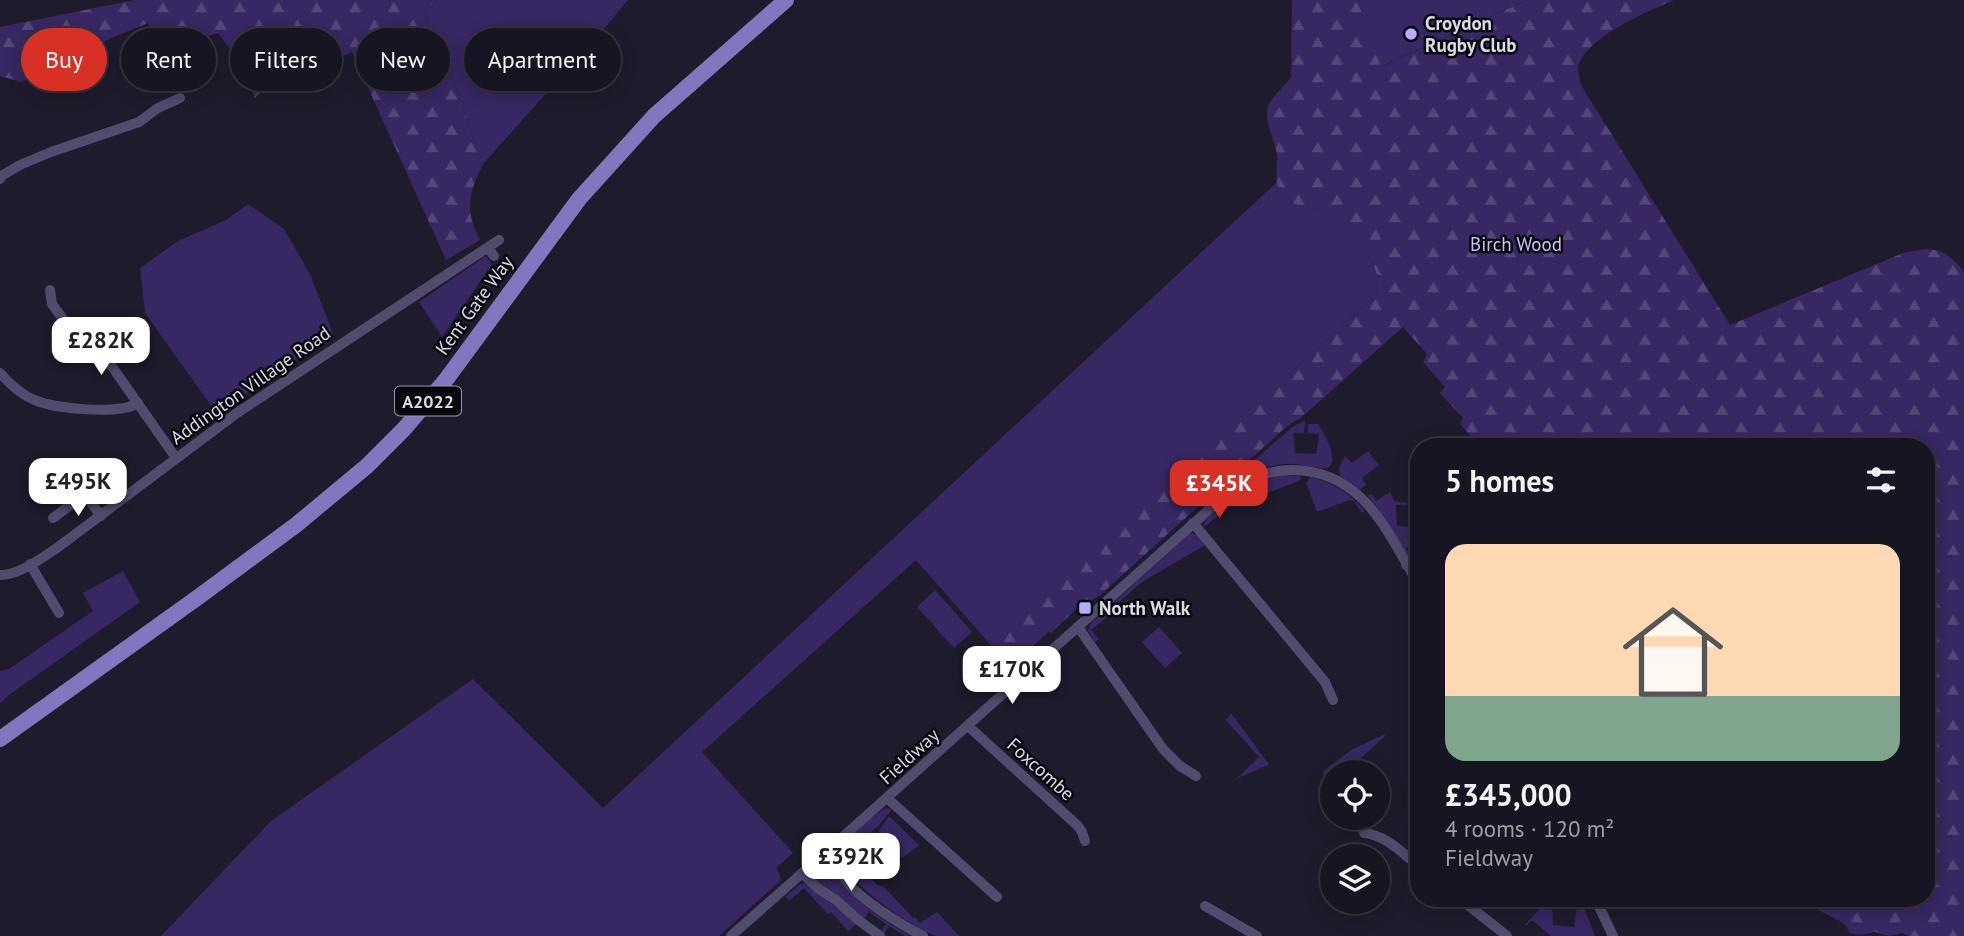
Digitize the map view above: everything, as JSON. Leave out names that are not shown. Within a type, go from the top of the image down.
[{"type":"main road","name":"Kent Gate Way","points":[[2,739],[285,533],[367,466],[404,429],[445,381],[579,199],[654,116],[786,0]]},
{"type":"street","points":[[0,179],[20,166],[51,152],[139,122],[158,108],[180,99]]},
{"type":"street","name":"Addington Village Road","points":[[0,575],[30,564],[57,548],[237,413],[337,345],[491,252],[499,240]]},
{"type":"street","points":[[50,290],[52,304],[69,327],[113,368],[176,458]]},
{"type":"street","points":[[0,373],[10,385],[36,401],[62,407],[119,408],[138,403]]},
{"type":"street","name":"Fieldway","points":[[838,857],[845,835],[1231,489],[1249,479],[1281,470],[1310,471],[1334,479],[1360,497],[1374,512],[1410,571]]},
{"type":"street","points":[[50,484],[68,472],[101,516]]},
{"type":"street","points":[[53,518],[85,494]]},
{"type":"street","points":[[1193,523],[1325,682],[1333,700]]},
{"type":"street","points":[[1406,565],[1410,562]]},
{"type":"street","points":[[30,564],[59,613]]},
{"type":"street","points":[[1078,627],[1163,748],[1180,766],[1196,776]]},
{"type":"street","name":"Foxcombe","points":[[968,726],[1078,826],[1084,841]]},
{"type":"street","points":[[887,798],[997,897]]},
{"type":"street","points":[[1364,833],[1382,838],[1410,859]]},
{"type":"street","points":[[731,936],[821,858],[838,857],[848,883],[886,914],[923,936]]},
{"type":"street","points":[[802,873],[818,889],[833,897],[880,936]]},
{"type":"street","points":[[1205,906],[1257,936]]},
{"type":"street","points":[[1470,907],[1507,936]]},
{"type":"street","points":[[1599,907],[1613,936]]},
{"type":"green space","points":[[135,0],[437,0],[425,9],[429,28],[356,28],[356,61],[352,52],[342,56],[342,28],[230,28],[230,49],[216,34],[216,28],[150,28],[148,23],[136,28],[121,28],[121,34],[107,40],[107,28],[21,28],[21,82],[0,76],[0,27]]},
{"type":"green space","points":[[437,0],[628,0],[605,28],[464,28],[464,91],[548,91],[483,164],[450,73],[450,28],[429,28],[425,9]]},
{"type":"green space","name":"Birch Wood","points":[[1292,0],[1357,0],[1381,67],[1527,0],[1675,0],[1634,18],[1603,37],[1582,58],[1578,72],[1581,85],[1730,325],[1903,253],[1922,249],[1937,250],[1951,258],[1964,272],[1964,936],[1849,933],[1843,923],[1813,907],[1935,907],[1935,438],[1473,438],[1460,424],[1463,418],[1440,393],[1445,387],[1423,362],[1427,354],[1403,327],[1303,416],[1287,426],[1100,595],[1077,608],[1014,663],[994,642],[1072,571],[1100,539],[1134,520],[1134,510],[1144,497],[1161,494],[1174,473],[1194,466],[1206,440],[1228,424],[1246,402],[1263,388],[1285,378],[1376,295],[1378,278],[1372,261],[1331,210],[1298,205],[1284,197],[1280,191],[1276,175],[1277,154],[1267,112],[1272,99],[1291,77]]},
{"type":"green space","name":"Croydon Rugby Club","points":[[1357,0],[1527,0],[1380,67]]},
{"type":"green space","points":[[450,73],[483,164],[470,202],[472,220],[480,240],[446,260],[370,91],[450,91]]},
{"type":"green space","points":[[252,91],[265,91],[258,94],[255,98]]},
{"type":"green space","points":[[1277,182],[1285,196],[1298,205],[1331,209],[1372,261],[1378,278],[1376,295],[1285,378],[1303,416],[1287,426],[1100,595],[1077,608],[1010,667],[916,560],[702,752],[793,853],[777,867],[781,880],[719,936],[161,936],[271,821],[473,679],[603,808]]},
{"type":"green space","points":[[248,204],[284,229],[311,276],[333,334],[217,414],[145,313],[140,268],[178,241],[226,220]]},
{"type":"green space","points":[[486,256],[492,264],[442,337],[419,302]]},
{"type":"green space","points":[[1303,421],[1304,433],[1293,433],[1295,453],[1316,454],[1319,434],[1308,433],[1308,424],[1318,424],[1330,447],[1331,465],[1324,468],[1282,464],[1247,474],[1244,469]]},
{"type":"green space","points":[[1368,451],[1379,465],[1362,478],[1366,485],[1360,490],[1340,476],[1339,467],[1345,456],[1352,463]]},
{"type":"green space","points":[[1285,475],[1300,476],[1301,480],[1249,500],[1240,498],[1203,528],[1209,517],[1239,492],[1256,483]]},
{"type":"green space","points":[[1311,477],[1340,489],[1353,498],[1364,512],[1350,500],[1317,512],[1306,482]]},
{"type":"green space","points":[[1390,492],[1394,501],[1407,503],[1396,505],[1397,526],[1410,527],[1410,546],[1406,548],[1410,557],[1367,495],[1372,494],[1376,501]]},
{"type":"green space","points":[[1192,533],[1205,545],[1142,582],[1105,614],[1107,617],[1091,630],[1099,639],[1095,642],[1088,631],[1091,623]]},
{"type":"green space","points":[[123,571],[140,602],[0,703],[0,671],[9,669],[93,611],[83,593]]},
{"type":"green space","points":[[935,590],[972,632],[954,648],[917,607]]},
{"type":"green space","points":[[1159,627],[1182,653],[1165,668],[1142,642]]},
{"type":"green space","points":[[1231,713],[1268,763],[1236,779],[1259,757],[1226,720]]},
{"type":"green space","points":[[1385,734],[1359,760],[1338,760],[1353,749]]},
{"type":"green space","points":[[886,808],[892,809],[879,825],[850,851],[852,857],[877,885],[883,886],[913,918],[920,923],[937,912],[959,936],[937,936],[916,927],[876,899],[848,872],[845,851],[851,838]]},
{"type":"green space","points":[[889,816],[919,845],[902,858],[878,832]]},
{"type":"green space","points":[[827,862],[853,896],[910,936],[905,936],[889,926],[884,934],[881,931],[886,924],[869,912],[864,919],[817,880],[815,871]]},
{"type":"green space","points":[[806,883],[856,924],[848,931],[804,888],[789,901],[785,897],[800,884]]},
{"type":"green space","points":[[1541,907],[1552,907],[1553,925],[1574,927],[1577,907],[1584,907],[1595,936],[1551,936],[1532,920],[1525,925]]},
{"type":"place","name":"Croydon Rugby Club","points":[[1411,34]]},
{"type":"place","name":"North Walk","points":[[1085,608]]}]
